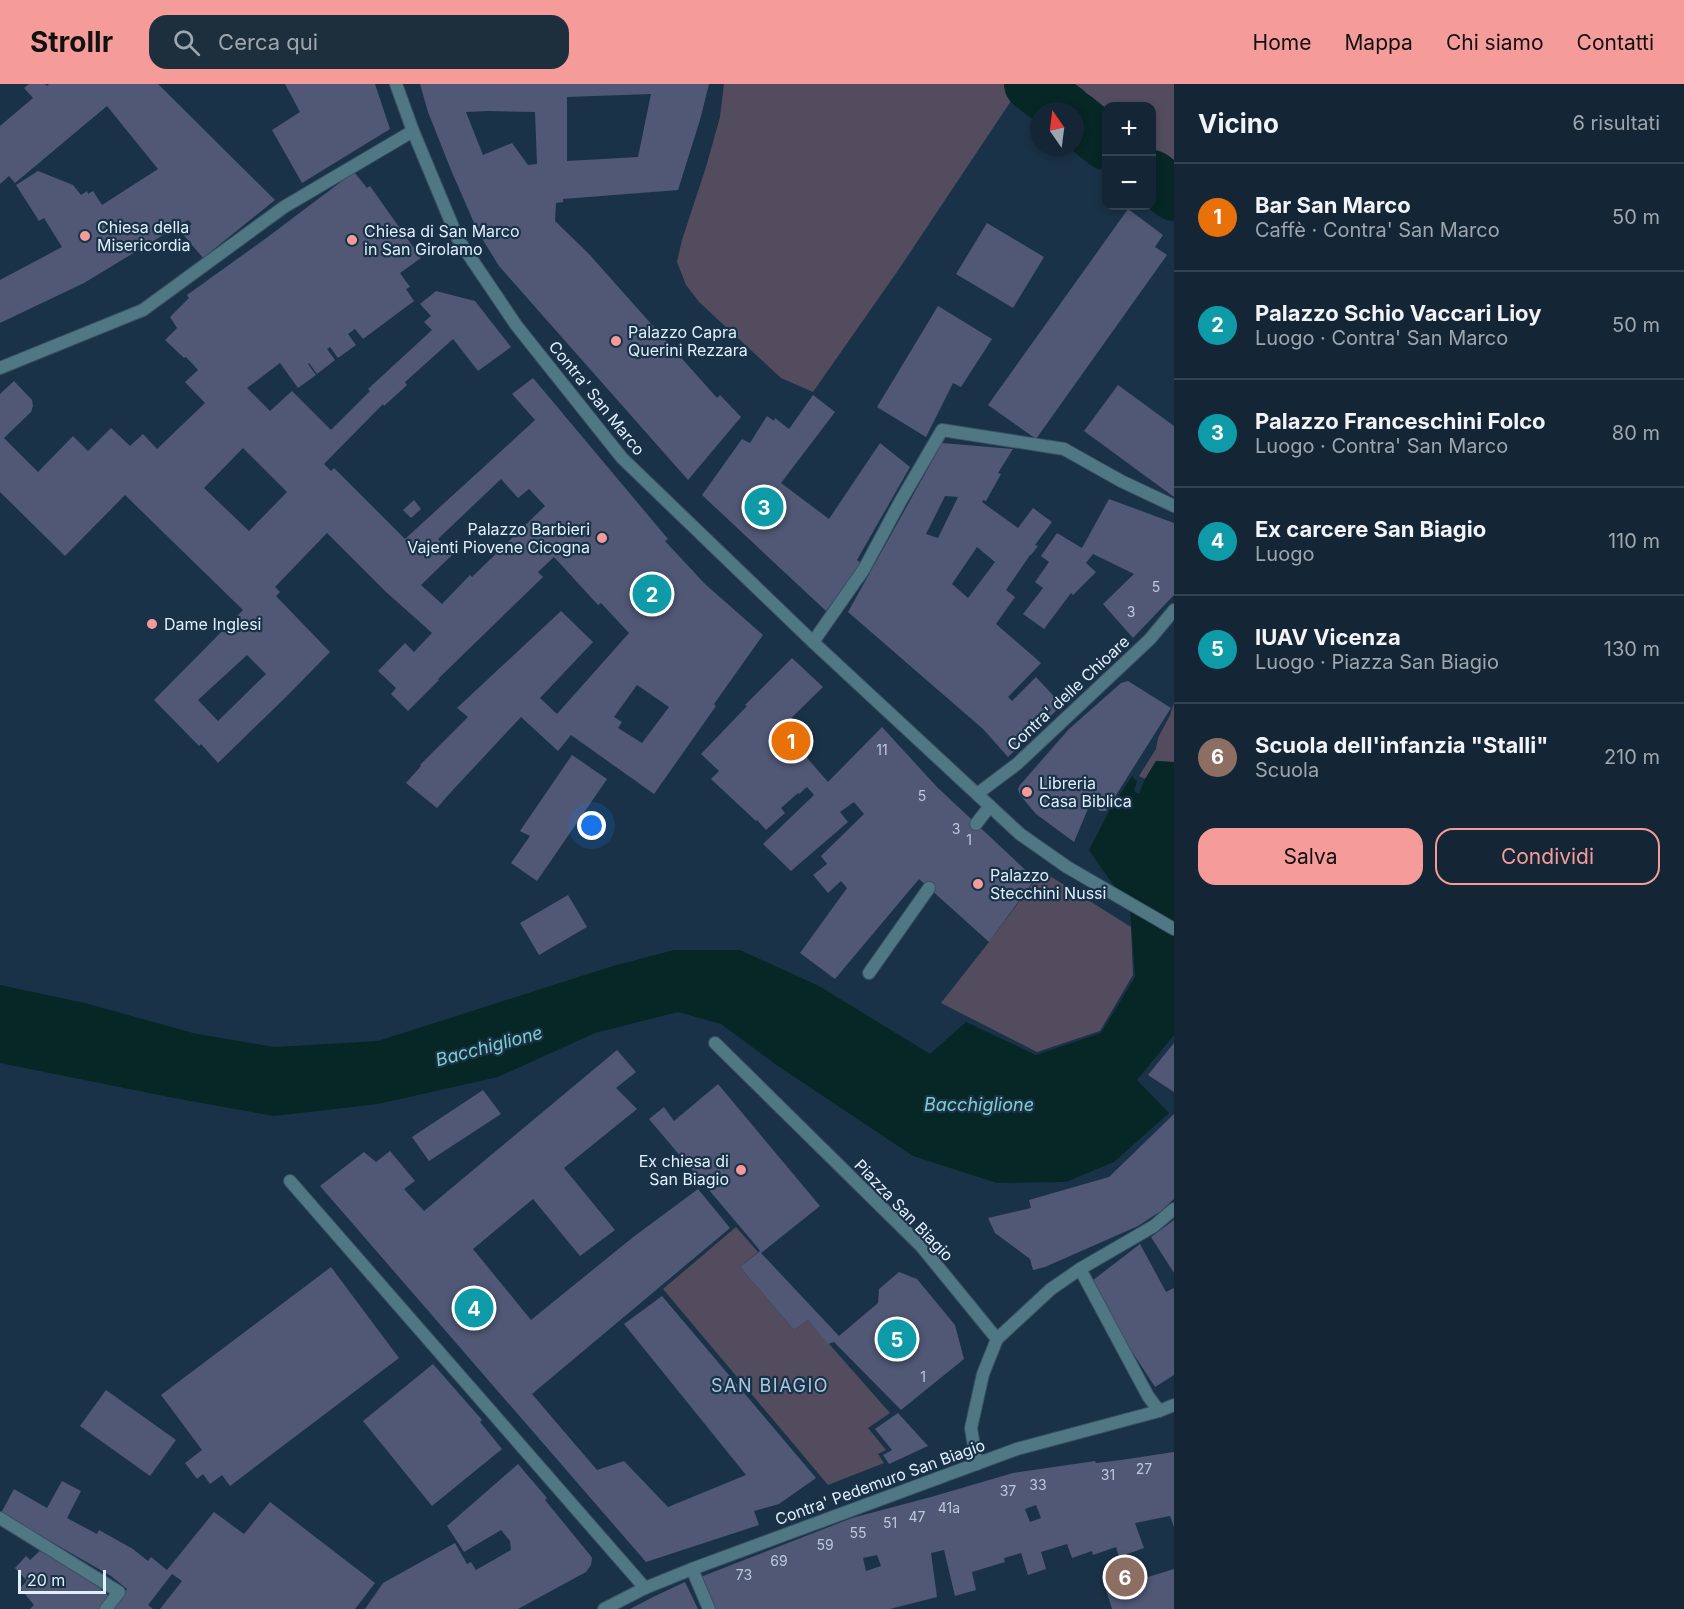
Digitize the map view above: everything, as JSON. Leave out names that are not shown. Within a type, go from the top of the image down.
[{"type":"street","name":"Contra' San Marco","points":[[396,84],[458,238],[516,325],[622,458],[813,642],[1020,834],[1067,867],[1174,929]]},
{"type":"street","points":[[0,368],[143,310],[284,207],[413,131]]},
{"type":"street","points":[[813,642],[864,569],[942,430],[1064,449],[1121,481],[1174,506]]},
{"type":"street","name":"Contra' delle Chioare","points":[[977,794],[1033,749],[1150,639],[1174,609]]},
{"type":"street","points":[[976,824],[990,806]]},
{"type":"street","points":[[869,973],[929,888]]},
{"type":"street","name":"Piazza San Biagio","points":[[715,1043],[921,1246],[997,1339]]},
{"type":"street","points":[[290,1181],[645,1588]]},
{"type":"street","points":[[977,1464],[971,1428],[983,1374],[997,1339],[1051,1289],[1080,1269],[1154,1226],[1174,1209]]},
{"type":"street","points":[[1080,1269],[1148,1396],[1159,1412]]},
{"type":"street","name":"Contra' Pedemuro San Biagio","points":[[604,1609],[645,1588],[692,1569],[1017,1449],[1159,1412],[1174,1405]]},
{"type":"street","points":[[0,1518],[119,1592],[106,1609]]},
{"type":"street","points":[[692,1569],[709,1609]]},
{"type":"shaded area","points":[[724,84],[1174,84],[1174,210],[1156,199],[1156,102],[1102,102],[1102,166],[1084,153],[1084,102],[1030,102],[1030,114],[1011,101],[899,269],[813,392],[781,378],[699,302],[686,285],[677,262],[720,117]]},
{"type":"shaded area","points":[[1174,703],[1174,762],[1156,761],[1145,779],[1139,776],[1156,749],[1158,738]]},
{"type":"shaded area","points":[[1042,871],[1131,927],[1133,975],[1100,1031],[1037,1052],[941,1003]]},
{"type":"shaded area","points":[[736,1227],[758,1252],[740,1267],[794,1330],[808,1320],[890,1413],[868,1428],[886,1450],[878,1454],[884,1463],[828,1485],[663,1289]]},
{"type":"water","name":"Bacchiglione","points":[[1156,761],[1174,762],[1174,1035],[1137,1080],[1169,1113],[1114,1162],[1066,1182],[997,1183],[913,1156],[775,1064],[721,1024],[678,1012],[595,1033],[498,1077],[378,1104],[274,1116],[0,1063],[0,985],[85,1003],[193,1033],[274,1047],[378,1041],[613,966],[674,950],[740,950],[819,986],[930,1054],[966,1022],[1036,1055],[1101,1033],[1135,977],[1130,909],[1089,850],[1109,811],[1132,776],[1137,781],[1134,791],[1139,794]]},
{"type":"building","points":[[29,84],[47,86],[49,84],[158,84],[275,200],[203,258],[181,232],[192,224],[188,220],[84,283],[0,323],[0,280],[62,247],[44,218],[39,221],[16,185],[38,171],[73,185],[81,195],[87,191],[88,194],[93,191],[102,205],[158,169],[107,106],[15,183],[9,176],[0,184],[0,126],[33,98],[24,88]]},
{"type":"building","points":[[285,84],[375,84],[390,129],[302,183],[272,130],[300,112]]},
{"type":"building","points":[[420,84],[709,84],[678,190],[563,199],[563,202],[556,203],[555,221],[589,254],[717,398],[720,395],[741,417],[688,480],[499,266],[478,232],[428,112]],"holes":[[[651,94],[638,157],[567,161],[567,97]],[[466,112],[535,112],[537,164],[528,165],[512,143],[483,155]]]},
{"type":"building","points":[[354,172],[367,188],[370,186],[421,258],[400,273],[410,287],[406,289],[414,301],[363,339],[355,329],[348,334],[356,345],[338,358],[330,347],[327,349],[335,360],[317,374],[308,364],[316,375],[298,388],[280,363],[247,388],[270,411],[292,391],[331,430],[370,391],[368,389],[432,330],[424,322],[431,316],[420,304],[436,291],[475,301],[511,347],[478,371],[453,339],[405,382],[407,385],[384,406],[383,404],[324,464],[331,471],[334,468],[405,539],[535,420],[512,394],[533,378],[668,539],[665,541],[705,584],[763,635],[654,794],[571,735],[558,751],[521,717],[437,808],[406,783],[420,765],[468,717],[457,708],[561,611],[593,642],[540,698],[557,714],[629,633],[601,603],[598,605],[554,557],[538,572],[543,577],[408,711],[391,694],[396,688],[378,671],[405,643],[414,652],[432,633],[385,591],[327,533],[275,587],[280,592],[276,596],[330,652],[218,763],[154,700],[243,610],[125,495],[65,556],[0,492],[0,394],[14,381],[32,400],[33,406],[31,412],[4,438],[38,472],[73,436],[88,451],[111,428],[130,446],[143,434],[157,449],[205,403],[185,382],[198,370],[165,340],[177,328],[170,317],[189,298],[187,295]],"holes":[[[243,448],[287,492],[249,531],[204,488]],[[501,479],[518,498],[529,489],[545,506],[442,604],[421,585],[453,554],[438,539]],[[247,655],[266,674],[218,721],[198,700]],[[637,685],[669,707],[642,743],[618,728],[622,722],[614,717]]]},
{"type":"building","points":[[1127,210],[1163,235],[1155,247],[1167,255],[1036,439],[988,405]]},
{"type":"building","points":[[987,223],[1044,257],[1013,308],[956,274]]},
{"type":"building","points":[[938,306],[992,339],[961,387],[953,383],[926,437],[877,407]]},
{"type":"building","points":[[1118,385],[1174,426],[1174,497],[1084,431]]},
{"type":"building","points":[[813,395],[835,412],[781,483],[829,519],[880,443],[910,467],[857,560],[861,563],[826,611],[702,495],[742,439],[750,443],[767,416],[774,421],[775,418],[789,429]]},
{"type":"building","points":[[942,443],[1013,449],[998,473],[1001,474],[986,501],[982,502],[1018,528],[1033,508],[1052,522],[1035,545],[1038,546],[1006,590],[1015,597],[996,624],[1041,663],[1008,697],[1012,701],[1036,677],[1062,705],[1008,757],[983,729],[848,612]],"holes":[[[945,496],[958,497],[938,538],[926,534]],[[977,547],[995,562],[968,598],[952,584]]]},
{"type":"building","points":[[1109,499],[1174,523],[1174,595],[1133,638],[1103,604],[1134,574],[1093,554],[1086,563],[1096,572],[1073,595],[1071,593],[1044,629],[1023,614],[1043,588],[1035,582],[1049,562],[1041,556],[1057,533],[1082,548]]},
{"type":"building","points":[[414,500],[421,509],[411,518],[403,510]]},
{"type":"building","points":[[792,658],[823,687],[781,728],[828,782],[882,727],[937,787],[1035,879],[989,942],[919,879],[835,979],[800,953],[847,888],[841,881],[828,893],[813,875],[827,864],[821,856],[864,814],[854,802],[840,812],[848,822],[791,871],[763,844],[814,795],[807,787],[798,793],[781,808],[785,813],[766,830],[711,779],[719,771],[701,754]]},
{"type":"building","points":[[1128,681],[1171,708],[1106,811],[1100,811],[1090,804],[1074,842],[1036,814],[1020,795],[1018,789],[1069,729],[1121,683]]},
{"type":"building","points":[[572,755],[607,779],[537,881],[511,863],[530,836],[520,831]]},
{"type":"building","points":[[568,895],[587,927],[539,955],[520,923]]},
{"type":"building","points":[[1174,1043],[1174,1092],[1148,1075]]},
{"type":"building","points":[[617,1050],[636,1072],[616,1088],[637,1109],[564,1168],[615,1230],[580,1256],[533,1199],[473,1249],[531,1320],[632,1238],[698,1189],[730,1228],[532,1394],[597,1470],[624,1461],[668,1507],[746,1475],[624,1324],[662,1296],[816,1478],[779,1504],[754,1511],[759,1525],[646,1562],[320,1186],[364,1152],[376,1162],[390,1151],[415,1181],[404,1189],[424,1211]]},
{"type":"building","points":[[718,1084],[820,1206],[761,1253],[839,1336],[878,1303],[879,1289],[899,1272],[917,1279],[955,1325],[964,1359],[901,1410],[834,1342],[828,1344],[808,1320],[794,1330],[740,1267],[760,1251],[758,1248],[649,1119],[664,1107],[674,1121]]},
{"type":"building","points":[[483,1090],[501,1114],[429,1161],[412,1137]]},
{"type":"building","points":[[1174,1114],[1174,1199],[1161,1211],[1138,1226],[1045,1267],[1033,1270],[1030,1259],[995,1233],[988,1218],[1031,1208],[1029,1200],[1109,1177]]},
{"type":"building","points":[[1174,1220],[1174,1273],[1151,1237]]},
{"type":"building","points":[[1140,1244],[1166,1292],[1174,1288],[1174,1375],[1155,1387],[1088,1284]]},
{"type":"building","points":[[331,1267],[399,1358],[230,1486],[222,1475],[210,1484],[203,1474],[197,1479],[185,1463],[202,1450],[161,1395]]},
{"type":"building","points":[[433,1364],[482,1420],[480,1422],[502,1449],[432,1506],[363,1421]]},
{"type":"building","points":[[106,1390],[176,1440],[150,1476],[80,1426]]},
{"type":"building","points":[[898,1413],[928,1446],[889,1464],[883,1455],[892,1450],[875,1429]]},
{"type":"building","points":[[1174,1452],[1174,1527],[1170,1516],[1135,1523],[1144,1548],[1119,1557],[1116,1547],[1093,1555],[1092,1551],[1072,1558],[1067,1544],[1041,1552],[1046,1569],[1028,1575],[1021,1553],[1004,1558],[1005,1562],[972,1572],[976,1590],[955,1596],[944,1550],[931,1553],[937,1597],[890,1609],[712,1609],[698,1578],[852,1518],[1013,1473],[1095,1461],[1096,1463]],"holes":[[[1036,1505],[1041,1518],[1030,1522],[1025,1509]],[[877,1555],[881,1566],[866,1571],[863,1558]]]},
{"type":"building","points":[[518,1464],[592,1558],[591,1565],[586,1572],[518,1609],[365,1609],[383,1583],[455,1543],[467,1564],[471,1562],[476,1570],[511,1550],[510,1541],[501,1530],[464,1552],[447,1526]]},
{"type":"building","points":[[62,1481],[81,1491],[67,1518],[97,1534],[99,1530],[133,1549],[148,1561],[151,1557],[167,1570],[214,1512],[244,1534],[270,1502],[375,1583],[355,1609],[160,1609],[182,1581],[172,1574],[148,1605],[153,1609],[113,1609],[127,1589],[111,1576],[1,1513],[14,1489],[47,1508]]},
{"type":"building","points":[[44,1547],[109,1596],[99,1609],[30,1609],[34,1605],[20,1588],[27,1581],[15,1568],[26,1556],[30,1560]]},
{"type":"building","points":[[1174,1569],[1174,1609],[1112,1609],[1106,1590]]},
{"type":"building","points":[[685,1582],[698,1609],[630,1609],[655,1596]]},
{"type":"waterway","points":[[1031,84],[1054,102]]},
{"type":"waterway","points":[[1084,125],[1102,140]]},
{"type":"waterway","points":[[1156,180],[1174,194]]},
{"type":"place","name":"Chiesa della Misericordia","points":[[85,236]]},
{"type":"place","name":"Chiesa di San Marco in San Girolamo","points":[[352,240]]},
{"type":"place","name":"Palazzo Capra Querini Rezzara","points":[[616,341]]},
{"type":"place","name":"Palazzo Franceschini Folco","points":[[764,507]]},
{"type":"place","name":"Palazzo Barbieri Vajenti Piovene Cicogna","points":[[602,538]]},
{"type":"place","name":"Palazzo Schio Vaccari Lioy","points":[[652,594]]},
{"type":"place","name":"Dame Inglesi","points":[[152,624]]},
{"type":"place","name":"Bar San Marco","points":[[791,741]]},
{"type":"place","name":"Libreria Casa Biblica","points":[[1027,792]]},
{"type":"place","name":"Palazzo Stecchini Nussi","points":[[978,884]]},
{"type":"place","name":"Ex chiesa di San Biagio","points":[[741,1170]]},
{"type":"place","name":"Ex carcere San Biagio","points":[[474,1308]]},
{"type":"place","name":"IUAV Vicenza","points":[[897,1339]]},
{"type":"place","name":"Scuola dell'infanzia \"Stalli\"","points":[[1125,1577]]},
{"type":"district","name":"SAN BIAGIO","points":[[770,1385]]}]
